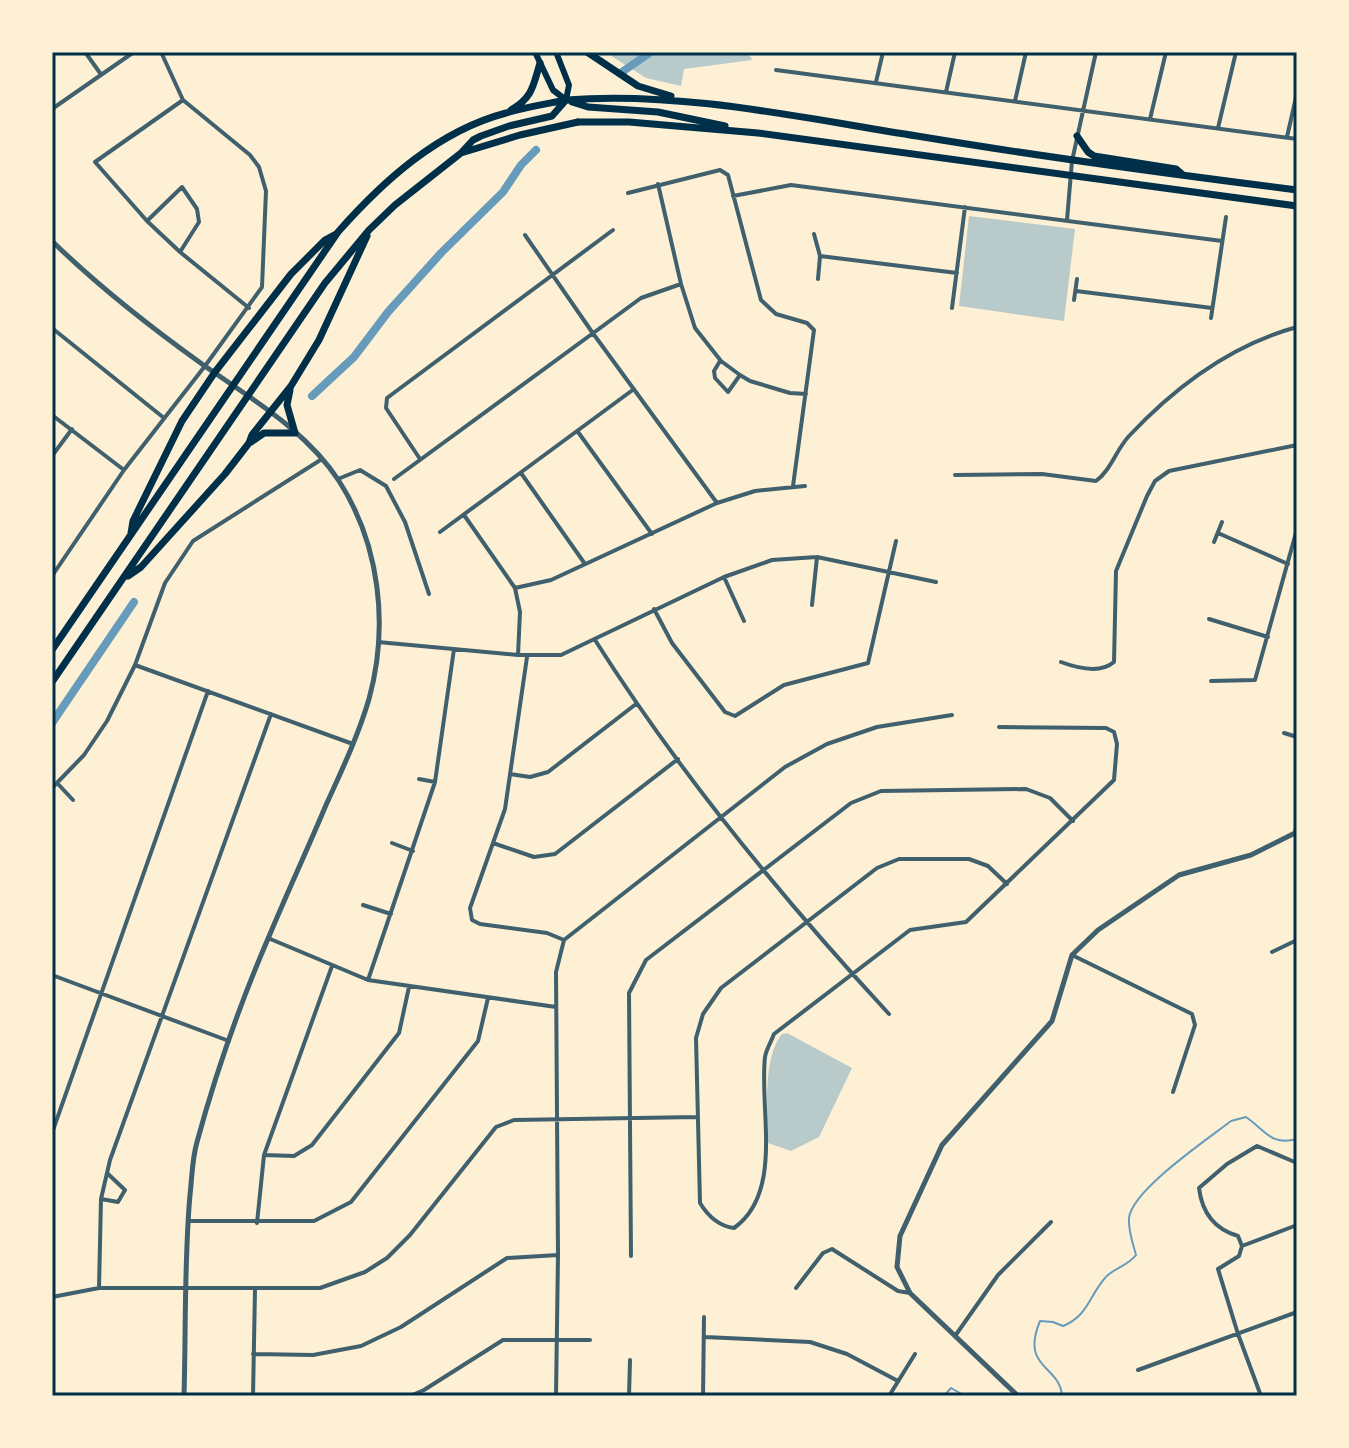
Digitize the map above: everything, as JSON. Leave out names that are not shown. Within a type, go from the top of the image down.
[{"type":"highway","points":[[587,52],[638,86],[685,101]]},
{"type":"highway","points":[[506,113],[527,100],[540,63]]},
{"type":"highway","points":[[52,650],[338,232],[370,197],[421,156],[467,127],[506,113],[566,100],[609,97],[685,101],[1072,161],[1297,190]]},
{"type":"highway","points":[[566,100],[588,107],[658,112],[758,133]]},
{"type":"highway","points":[[52,682],[325,283],[369,230],[424,179],[481,136],[552,116],[566,100]]},
{"type":"highway","points":[[461,153],[545,128],[578,122],[629,122],[758,133],[1297,206]]},
{"type":"highway","points":[[1077,136],[1094,156],[1176,169],[1183,175]]},
{"type":"highway","points":[[123,579],[141,567],[219,481],[291,386],[319,340],[369,230]]},
{"type":"highway","points":[[131,535],[133,521],[182,421],[215,372],[291,274],[325,240],[338,232]]},
{"type":"highway","points":[[249,443],[264,433],[295,433],[287,405],[291,386]]},
{"type":"main road","points":[[535,52],[553,90],[566,100],[569,85],[556,52]]},
{"type":"street","points":[[85,52],[101,74]]},
{"type":"street","points":[[52,109],[134,52]]},
{"type":"street","points":[[52,576],[124,470],[262,287],[266,191],[259,167],[250,155],[183,100],[161,52]]},
{"type":"street","points":[[876,82],[883,52]]},
{"type":"street","points":[[946,92],[955,52]]},
{"type":"street","points":[[1015,101],[1026,52]]},
{"type":"street","points":[[1067,220],[1072,161],[1096,52]]},
{"type":"street","points":[[1150,119],[1166,52]]},
{"type":"street","points":[[1218,128],[1236,52]]},
{"type":"street","points":[[776,70],[1297,139]]},
{"type":"street","points":[[1287,137],[1297,93]]},
{"type":"street","points":[[183,100],[95,162],[147,221],[249,308]]},
{"type":"street","points":[[628,193],[720,170],[728,175],[761,300],[776,314],[807,323],[814,330],[793,486]]},
{"type":"street","points":[[658,184],[681,284],[695,328],[721,361],[740,375],[776,389],[806,394]]},
{"type":"street","points":[[733,196],[791,185],[1222,241]]},
{"type":"street","points":[[147,221],[182,187],[197,209],[199,222],[180,252]]},
{"type":"street","points":[[952,308],[965,207]]},
{"type":"street","points":[[1211,318],[1226,217]]},
{"type":"street","points":[[420,459],[386,408],[387,398],[613,230]]},
{"type":"street","points":[[814,234],[820,256],[818,279]]},
{"type":"street","points":[[525,235],[717,503]]},
{"type":"street","points":[[52,241],[90,278],[270,412],[322,459],[357,512],[371,553],[379,594],[378,642],[369,698],[353,744],[268,938],[229,1041],[195,1147],[188,1221],[184,1396]]},
{"type":"street","points":[[820,256],[957,273]]},
{"type":"street","points":[[1074,300],[1077,279]]},
{"type":"street","points":[[394,479],[641,298],[681,284]]},
{"type":"street","points":[[1076,291],[1212,308]]},
{"type":"street","points":[[955,475],[1042,474],[1096,481],[1104,476],[1126,439],[1184,383],[1265,336],[1297,327]]},
{"type":"street","points":[[52,328],[164,418]]},
{"type":"street","points":[[721,361],[714,371],[715,378],[728,392],[740,375]]},
{"type":"street","points":[[440,532],[634,389]]},
{"type":"street","points":[[52,415],[124,470]]},
{"type":"street","points":[[52,456],[72,429]]},
{"type":"street","points":[[577,431],[652,534]]},
{"type":"street","points":[[1061,662],[1079,669],[1108,668],[1114,662],[1116,571],[1155,481],[1169,471],[1297,445]]},
{"type":"street","points":[[52,788],[84,755],[107,721],[135,665],[165,583],[193,541],[322,459]]},
{"type":"street","points":[[338,479],[360,470],[386,486],[405,522],[429,594]]},
{"type":"street","points":[[521,473],[585,564]]},
{"type":"street","points":[[515,588],[551,580],[717,503],[755,491],[805,486]]},
{"type":"street","points":[[464,515],[515,588],[520,612],[518,655]]},
{"type":"street","points":[[1214,542],[1222,522]]},
{"type":"street","points":[[1211,681],[1255,680],[1297,529]]},
{"type":"street","points":[[1218,533],[1288,564]]},
{"type":"street","points":[[654,609],[672,643],[725,712],[735,716],[784,685],[868,663],[896,541]]},
{"type":"street","points":[[378,642],[527,656],[561,655],[724,577],[772,560],[817,557],[936,582]]},
{"type":"street","points":[[812,605],[817,557]]},
{"type":"street","points":[[724,577],[744,621]]},
{"type":"street","points":[[1209,619],[1268,637]]},
{"type":"street","points":[[595,640],[636,704],[763,869],[806,923],[889,1014]]},
{"type":"street","points":[[368,980],[435,782],[454,649]]},
{"type":"street","points":[[527,656],[505,809],[470,908],[472,920],[480,924],[547,933],[564,940]]},
{"type":"street","points":[[135,665],[353,744]]},
{"type":"street","points":[[52,1133],[208,691]]},
{"type":"street","points":[[510,774],[530,777],[548,772],[636,704]]},
{"type":"street","points":[[99,1288],[101,1199],[107,1173],[271,714]]},
{"type":"street","points":[[556,1396],[556,972],[564,940],[785,767],[827,744],[877,727],[952,715]]},
{"type":"street","points":[[999,727],[1106,728],[1114,732],[1117,744],[1114,780],[1073,821],[1007,884],[966,922],[910,930],[774,1034],[765,1055],[765,1174],[757,1199],[734,1228],[708,1216],[700,1203],[696,1038],[703,1014],[721,988],[877,868],[899,859],[969,859],[988,866],[1007,884]]},
{"type":"street","points":[[1284,733],[1297,737]]},
{"type":"street","points":[[493,843],[534,857],[555,854],[678,759]]},
{"type":"street","points":[[419,779],[435,782]]},
{"type":"street","points":[[57,784],[73,800]]},
{"type":"street","points":[[631,1256],[629,993],[646,960],[851,803],[881,791],[1026,789],[1050,798],[1073,821]]},
{"type":"street","points":[[1018,1396],[910,1293],[897,1267],[900,1236],[942,1145],[1052,1021],[1072,955],[1098,930],[1179,875],[1251,855],[1296,832],[1297,823]]},
{"type":"street","points":[[392,843],[413,851]]},
{"type":"street","points":[[363,905],[391,914]]},
{"type":"street","points":[[268,938],[368,980],[556,1007]]},
{"type":"street","points":[[1272,952],[1297,940]]},
{"type":"street","points":[[1072,955],[1192,1014],[1195,1025],[1173,1092]]},
{"type":"street","points":[[257,1223],[264,1155],[332,966]]},
{"type":"street","points":[[52,975],[229,1041]]},
{"type":"street","points":[[264,1155],[294,1156],[312,1145],[399,1033],[409,987]]},
{"type":"street","points":[[188,1221],[314,1221],[351,1202],[478,1041],[488,998]]},
{"type":"street","points":[[52,1297],[99,1288],[320,1288],[365,1272],[387,1258],[410,1235],[496,1127],[514,1120],[697,1117]]},
{"type":"street","points":[[1261,1396],[1218,1269],[1239,1256],[1242,1246],[1238,1236],[1220,1231],[1211,1220],[1200,1201],[1199,1188],[1227,1164],[1257,1146],[1297,1163]]},
{"type":"street","points":[[101,1199],[118,1202],[125,1190],[107,1173]]},
{"type":"street","points":[[955,1336],[998,1275],[1051,1222]]},
{"type":"street","points":[[1242,1246],[1297,1225]]},
{"type":"street","points":[[796,1288],[823,1253],[832,1249],[898,1291],[910,1293]]},
{"type":"street","points":[[253,1354],[313,1355],[361,1346],[401,1327],[507,1258],[558,1255]]},
{"type":"street","points":[[253,1396],[255,1289]]},
{"type":"street","points":[[1138,1370],[1297,1312]]},
{"type":"street","points":[[703,1396],[704,1317]]},
{"type":"street","points":[[705,1337],[810,1342],[847,1354],[898,1381]]},
{"type":"street","points":[[410,1396],[503,1340],[590,1340]]},
{"type":"street","points":[[889,1396],[915,1354]]},
{"type":"street","points":[[629,1396],[630,1360]]},
{"type":"shaded area","points":[[605,52],[748,52],[752,60],[684,69],[681,86],[646,78]]},
{"type":"shaded area","points":[[969,216],[1075,229],[1064,321],[959,306]]},
{"type":"shaded area","points":[[787,1033],[852,1068],[819,1137],[791,1151],[768,1143],[767,1101],[771,1057],[782,1034]]},
{"type":"waterway","points":[[622,72],[651,52]]},
{"type":"waterway","points":[[312,396],[354,357],[388,312],[441,253],[503,192],[521,165],[536,150]]},
{"type":"waterway","points":[[52,723],[134,602]]},
{"type":"waterway","points":[[1062,1396],[1060,1386],[1038,1358],[1035,1349],[1040,1321],[1063,1326],[1071,1322],[1083,1311],[1105,1278],[1136,1255],[1129,1218],[1143,1194],[1172,1166],[1231,1121],[1246,1117],[1275,1139],[1297,1139]]},
{"type":"waterway","points":[[944,1396],[951,1388],[965,1396]]}]
